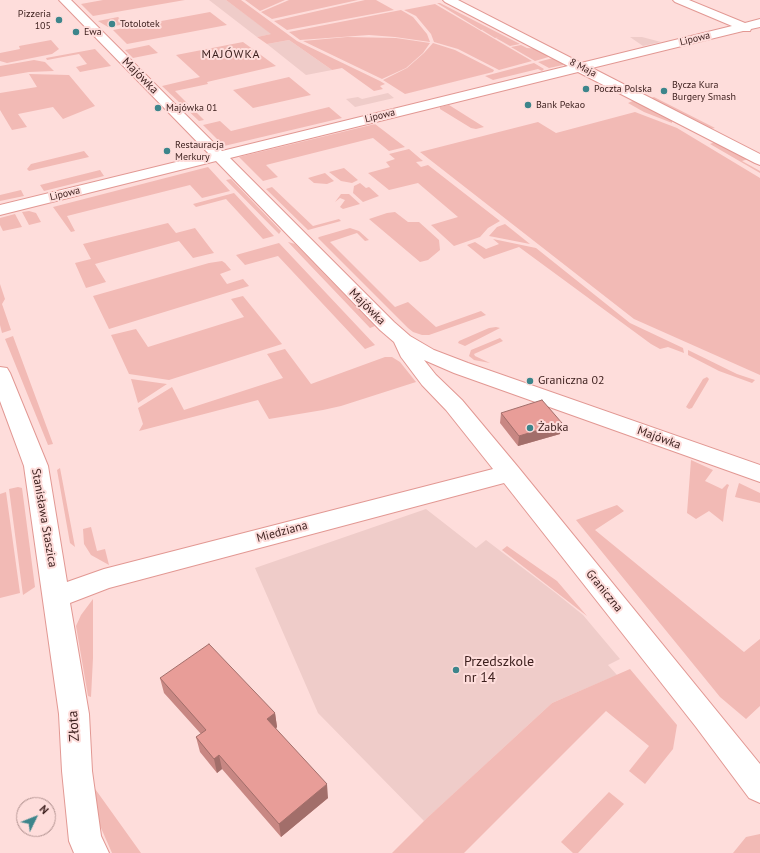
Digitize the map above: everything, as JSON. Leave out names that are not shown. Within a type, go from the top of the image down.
[{"type":"street","name":"Majówka","points":[[65,0],[387,326],[403,340],[427,354],[461,368],[760,474]]},
{"type":"street","name":"8 Maja","points":[[449,0],[760,160]]},
{"type":"street","points":[[679,0],[760,34]]},
{"type":"street","name":"Lipowa","points":[[0,210],[760,23]]},
{"type":"street","name":"Graniczna","points":[[403,340],[411,357],[429,380],[447,396],[510,473],[711,724],[760,788]]},
{"type":"street","points":[[447,396],[461,368]]},
{"type":"street","name":"Stanisława Staszica","points":[[0,373],[36,466],[57,597]]},
{"type":"street","name":"Miedziana","points":[[57,597],[104,579],[510,473]]},
{"type":"street","name":"Złota","points":[[57,597],[74,714],[77,771],[85,841],[93,853]]},
{"type":"shaded area","points":[[103,0],[185,0],[93,16],[81,4]]},
{"type":"shaded area","points":[[209,0],[226,0],[272,34],[257,37]]},
{"type":"shaded area","points":[[226,0],[241,0],[297,41],[385,84],[380,86],[383,89],[374,91],[342,68],[332,70],[289,40],[267,44],[257,37],[271,34]]},
{"type":"shaded area","points":[[245,0],[285,0],[260,11]]},
{"type":"shaded area","points":[[289,0],[358,0],[272,19],[261,12]]},
{"type":"shaded area","points":[[365,0],[376,0],[394,10],[287,30],[274,21]]},
{"type":"shaded area","points":[[437,3],[440,3],[520,44],[510,46],[496,38],[501,37],[495,38],[482,30],[485,29],[481,30]]},
{"type":"shaded area","points":[[435,4],[532,61],[499,70],[458,49],[434,42],[431,34],[416,16],[404,10]]},
{"type":"shaded area","points":[[401,10],[413,17],[427,34],[430,42],[369,35],[300,40],[289,32]]},
{"type":"shaded area","points":[[210,12],[227,25],[127,44],[113,30]]},
{"type":"shaded area","points":[[118,17],[126,24],[108,27],[98,21]]},
{"type":"shaded area","points":[[347,37],[396,38],[430,43],[423,53],[406,68],[382,79],[303,41]]},
{"type":"shaded area","points":[[630,37],[642,37],[661,42],[643,46]]},
{"type":"shaded area","points":[[51,40],[59,49],[52,54],[7,63],[0,61],[0,53],[20,49],[19,46]]},
{"type":"shaded area","points":[[289,40],[332,70],[306,75],[267,44]]},
{"type":"shaded area","points":[[243,42],[276,66],[175,91],[204,120],[199,121],[162,86],[200,77],[176,55]]},
{"type":"shaded area","points":[[433,43],[455,50],[494,70],[493,72],[405,94],[383,80],[407,68]]},
{"type":"shaded area","points":[[149,45],[158,53],[133,58],[125,50]]},
{"type":"shaded area","points":[[521,45],[527,48],[539,49],[552,56],[535,61],[511,47]]},
{"type":"shaded area","points":[[95,49],[111,66],[80,72],[76,67],[87,64],[79,54],[47,60],[46,58]]},
{"type":"shaded area","points":[[553,58],[563,63],[563,65],[549,68],[538,62]]},
{"type":"shaded area","points":[[34,60],[45,62],[54,71],[29,72],[0,77],[0,66]]},
{"type":"shaded area","points":[[534,63],[544,69],[542,71],[538,69],[493,80],[485,76]]},
{"type":"shaded area","points":[[29,74],[69,75],[95,106],[63,119],[53,107],[18,114],[27,127],[12,130],[0,110],[0,93],[37,87]]},
{"type":"shaded area","points":[[289,77],[311,95],[253,108],[233,90]]},
{"type":"shaded area","points":[[388,93],[394,98],[355,107],[346,99],[358,97],[362,99]]},
{"type":"shaded area","points":[[654,97],[715,128],[710,129],[648,99]]},
{"type":"shaded area","points":[[635,100],[672,120],[672,123],[644,112],[628,103]]},
{"type":"shaded area","points":[[449,105],[484,127],[476,129],[471,128],[440,109],[440,107]]},
{"type":"shaded area","points":[[329,107],[342,118],[224,146],[203,125],[220,121],[231,131]]},
{"type":"shaded area","points":[[635,112],[677,128],[760,178],[760,375],[634,319],[420,152],[538,122],[556,133]]},
{"type":"shaded area","points":[[375,124],[405,147],[389,151],[373,138],[266,165],[278,177],[263,181],[239,157]]},
{"type":"shaded area","points":[[715,142],[748,159],[742,161],[760,171],[760,173],[710,144]]},
{"type":"shaded area","points":[[409,149],[423,161],[416,162],[421,167],[428,165],[500,221],[488,228],[480,237],[454,246],[431,225],[458,217],[418,183],[389,190],[368,173],[390,167],[386,162],[395,159],[389,154]]},
{"type":"shaded area","points":[[84,151],[89,157],[29,171],[27,169],[31,164]]},
{"type":"shaded area","points":[[208,167],[230,191],[202,198],[190,185],[67,216],[75,231],[71,232],[53,207]]},
{"type":"shaded area","points":[[344,168],[358,180],[352,183],[341,181],[329,172]]},
{"type":"shaded area","points":[[100,170],[104,176],[44,191],[40,185]]},
{"type":"shaded area","points":[[325,173],[334,181],[327,184],[314,183],[308,178]]},
{"type":"shaded area","points":[[231,179],[281,231],[279,234],[226,180]]},
{"type":"shaded area","points":[[360,183],[366,188],[369,187],[379,196],[363,202],[353,193],[354,186]]},
{"type":"shaded area","points":[[272,187],[313,226],[339,219],[341,221],[308,230],[266,189]]},
{"type":"shaded area","points":[[21,190],[24,196],[0,201],[0,195]]},
{"type":"shaded area","points":[[234,193],[274,236],[263,239],[226,199],[196,207],[193,204]]},
{"type":"shaded area","points":[[341,194],[349,194],[360,204],[343,209],[340,207],[345,200],[340,198],[335,202]]},
{"type":"shaded area","points":[[29,211],[36,213],[41,222],[29,225],[22,212]]},
{"type":"shaded area","points":[[395,212],[408,222],[419,222],[439,240],[440,250],[428,260],[420,262],[369,219]]},
{"type":"shaded area","points":[[15,214],[22,227],[3,231],[0,225],[0,218]]},
{"type":"shaded area","points":[[168,223],[176,233],[195,228],[214,253],[193,258],[179,241],[95,264],[106,282],[86,288],[75,263],[91,259],[83,244]]},
{"type":"shaded area","points":[[505,224],[530,244],[489,236],[497,227]]},
{"type":"shaded area","points":[[350,228],[359,231],[369,240],[365,241],[357,233],[330,242],[395,307],[408,302],[436,327],[481,311],[486,315],[429,335],[422,335],[413,332],[318,238]]},
{"type":"shaded area","points":[[493,239],[536,248],[630,323],[683,348],[684,353],[668,347],[660,349],[651,344],[519,247],[484,259],[467,245],[475,242],[486,249],[499,244]]},
{"type":"shaded area","points":[[288,242],[295,244],[375,326],[370,328]]},
{"type":"shaded area","points":[[279,243],[375,345],[365,349],[278,256],[245,265],[236,255]]},
{"type":"shaded area","points":[[222,261],[231,270],[220,274],[227,284],[243,279],[249,286],[109,329],[93,296],[209,263]]},
{"type":"shaded area","points":[[0,284],[5,299],[2,304],[11,330],[2,333],[0,325]]},
{"type":"shaded area","points":[[243,296],[282,344],[169,380],[129,374],[111,335],[136,329],[148,347],[244,317],[231,299]]},
{"type":"shaded area","points":[[489,328],[500,328],[465,346],[458,343],[459,341]]},
{"type":"shaded area","points":[[13,336],[53,444],[48,445],[5,339]]},
{"type":"shaded area","points":[[500,338],[503,341],[474,354],[475,356],[490,363],[474,360],[469,356],[471,350]]},
{"type":"shaded area","points":[[285,349],[311,384],[385,357],[392,357],[400,362],[416,382],[341,406],[323,410],[269,419],[258,400],[139,431],[143,424],[138,408],[172,387],[184,410],[283,378],[267,354]]},
{"type":"shaded area","points":[[688,350],[737,374],[755,380],[752,383],[719,371],[688,355]]},
{"type":"shaded area","points":[[707,377],[709,379],[708,381],[692,408],[689,409],[686,407],[703,379]]},
{"type":"shaded area","points":[[131,379],[167,384],[138,403]]},
{"type":"shaded area","points":[[691,460],[713,470],[705,481],[722,489],[727,484],[729,485],[723,522],[709,511],[696,519],[687,513]]},
{"type":"shaded area","points":[[60,468],[75,547],[70,543],[57,470]]},
{"type":"shaded area","points":[[739,483],[760,493],[760,503],[735,497]]},
{"type":"shaded area","points":[[18,487],[22,488],[35,587],[23,595],[9,489]]},
{"type":"shaded area","points":[[6,492],[20,593],[0,598],[0,494]]},
{"type":"shaded area","points":[[617,505],[624,511],[595,530],[744,652],[760,639],[760,706],[746,719],[720,697],[576,520]]},
{"type":"shaded area","name":"Przedszkole nr 14","points":[[426,509],[476,548],[486,540],[557,594],[583,615],[620,659],[608,665],[617,675],[552,703],[424,821],[318,713],[255,568]]},
{"type":"shaded area","points":[[91,527],[97,551],[105,549],[109,565],[91,555],[84,544],[83,529]]},
{"type":"shaded area","points":[[507,546],[557,581],[587,616],[502,550]]},
{"type":"shaded area","points":[[93,599],[93,658],[91,697],[88,696],[76,626],[81,615]]},
{"type":"shaded area","points":[[630,669],[677,725],[673,749],[645,784],[629,771],[649,746],[606,711],[464,853],[392,853],[427,818],[552,703]]},
{"type":"shaded area","points":[[88,779],[141,853],[112,853],[94,812]]},
{"type":"shaded area","points":[[609,792],[624,804],[578,853],[573,853],[561,842]]},
{"type":"shaded area","points":[[760,834],[760,853],[733,853],[746,837]]},
{"type":"building","points":[[542,400],[562,423],[519,436],[501,413]]},
{"type":"building","points":[[209,644],[275,713],[267,719],[327,784],[279,824],[219,755],[214,759],[196,737],[206,730],[160,678]]},
{"type":"place","name":"Pizzeria 105","points":[[59,20]]},
{"type":"place","name":"Totolotek","points":[[112,24]]},
{"type":"place","name":"Ewa","points":[[76,32]]},
{"type":"place","name":"Poczta Polska","points":[[586,89]]},
{"type":"place","name":"Bycza Kura Burgery Smash","points":[[664,91]]},
{"type":"place","name":"Bank Pekao","points":[[528,105]]},
{"type":"place","name":"Majówka 01","points":[[158,108]]},
{"type":"place","name":"Restauracja Merkury","points":[[167,151]]},
{"type":"place","name":"Graniczna 02","points":[[530,381]]},
{"type":"place","name":"Żabka","points":[[530,428]]},
{"type":"place","name":"Przedszkole nr 14","points":[[456,670]]},
{"type":"district","name":"MAJÓWKA","points":[[231,55]]}]
